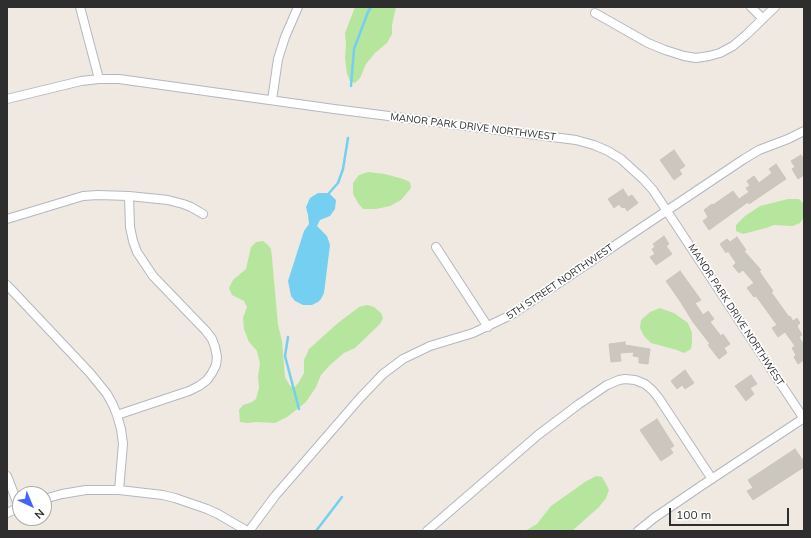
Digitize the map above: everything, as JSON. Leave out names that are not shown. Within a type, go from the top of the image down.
[{"type":"street","points":[[80,7],[99,79]]},
{"type":"street","points":[[272,100],[280,52],[298,7]]},
{"type":"street","points":[[751,7],[763,19]]},
{"type":"street","points":[[595,13],[648,43],[684,56],[696,58],[720,53],[733,46],[775,7]]},
{"type":"street","name":"MANOR PARK DRIVE NORTHWEST","points":[[7,99],[81,81],[119,79],[576,140],[594,145],[621,159],[653,190],[804,418]]},
{"type":"street","name":"5TH STREET NORTHWEST","points":[[248,531],[275,496],[360,398],[383,374],[403,360],[430,346],[473,333],[511,315],[744,159],[759,150],[804,131]]},
{"type":"street","points":[[7,218],[82,196],[98,195],[129,196],[168,200],[191,207],[203,214]]},
{"type":"street","points":[[117,415],[189,391],[199,386],[207,380],[212,373],[216,365],[217,357],[212,339],[206,331],[153,276],[137,252],[130,227],[129,196]]},
{"type":"street","points":[[436,248],[488,327]]},
{"type":"street","points":[[7,285],[90,373],[107,394],[117,415],[123,444],[119,490]]},
{"type":"street","points":[[428,531],[544,431],[579,404],[607,385],[619,380],[635,380],[645,384],[652,390],[712,479]]},
{"type":"street","points":[[638,531],[712,479],[804,418]]},
{"type":"street","points":[[7,476],[12,488]]},
{"type":"street","points":[[52,497],[86,490],[119,490],[148,493],[175,498],[193,504],[248,531]]},
{"type":"green space","points":[[355,7],[396,7],[392,25],[392,34],[387,43],[375,53],[366,64],[360,78],[355,83],[350,81],[347,74],[345,58],[345,33]]},
{"type":"green space","points":[[368,172],[385,174],[403,179],[410,182],[411,188],[401,200],[390,206],[376,209],[363,209],[353,194],[353,183],[359,175]]},
{"type":"green space","points":[[788,199],[799,199],[804,204],[804,217],[800,223],[793,226],[774,225],[743,234],[736,231],[736,225],[745,216],[760,206]]},
{"type":"green space","points":[[263,241],[271,249],[278,325],[282,341],[285,377],[290,386],[295,387],[304,373],[304,360],[309,349],[338,323],[359,307],[367,305],[374,307],[381,313],[383,318],[380,324],[355,348],[344,353],[330,365],[321,375],[316,387],[306,402],[287,417],[275,423],[247,423],[240,422],[239,410],[243,405],[256,399],[259,388],[258,376],[260,364],[257,351],[249,342],[244,329],[243,318],[247,307],[244,301],[232,295],[229,288],[233,280],[246,269],[251,247],[256,242]]},
{"type":"green space","points":[[660,308],[674,313],[688,323],[692,333],[691,349],[684,353],[651,343],[644,336],[640,328],[641,320],[650,312]]},
{"type":"green space","points":[[596,476],[602,477],[609,490],[606,498],[599,507],[572,531],[525,531],[537,524],[551,506]]},
{"type":"water","points":[[318,193],[329,193],[336,200],[335,209],[330,216],[320,220],[317,226],[327,236],[330,245],[324,293],[318,302],[312,305],[303,305],[295,301],[291,296],[288,281],[304,231],[309,224],[306,207],[310,198]]},
{"type":"building","points":[[674,150],[685,166],[679,170],[682,174],[674,180],[660,160]]},
{"type":"building","points":[[801,155],[804,159],[804,175],[798,179],[792,169],[795,167],[791,161]]},
{"type":"building","points":[[776,164],[786,179],[749,204],[748,202],[709,230],[703,221],[708,217],[704,210],[733,191],[739,199],[749,192],[746,188],[750,186],[747,181],[754,176],[759,183],[772,173],[769,169]]},
{"type":"building","points":[[623,189],[628,197],[632,195],[638,203],[627,211],[625,207],[622,208],[619,204],[614,208],[608,199]]},
{"type":"building","points":[[664,236],[669,244],[666,246],[672,254],[656,265],[650,257],[655,254],[652,249],[655,247],[653,244]]},
{"type":"building","points":[[737,237],[746,250],[744,251],[761,270],[759,271],[773,291],[771,292],[789,317],[790,316],[793,321],[797,318],[800,323],[797,326],[802,335],[799,337],[804,345],[804,360],[798,364],[794,357],[796,355],[792,348],[795,346],[785,332],[778,337],[772,328],[777,325],[756,296],[754,297],[747,288],[754,283],[743,270],[739,273],[733,266],[736,263],[728,251],[726,253],[720,244],[727,239],[730,242]]},
{"type":"building","points":[[680,271],[701,300],[695,303],[703,315],[708,311],[714,319],[710,322],[721,336],[723,334],[730,344],[724,348],[727,353],[719,359],[708,345],[710,344],[693,322],[666,281]]},
{"type":"building","points":[[625,342],[625,345],[650,349],[648,364],[639,363],[639,357],[633,356],[634,352],[620,353],[621,361],[611,362],[609,344]]},
{"type":"building","points":[[685,370],[694,383],[685,389],[682,385],[677,389],[671,381]]},
{"type":"building","points":[[751,375],[757,384],[750,388],[754,394],[746,401],[735,386]]},
{"type":"building","points":[[657,419],[674,446],[670,448],[673,453],[661,461],[640,430]]},
{"type":"building","points":[[795,449],[804,462],[804,467],[753,500],[747,491],[753,488],[748,480]]},
{"type":"waterway","points":[[351,86],[354,49],[371,7]]},
{"type":"waterway","points":[[329,193],[338,183],[343,169],[348,138]]},
{"type":"waterway","points":[[288,337],[285,356],[299,409]]},
{"type":"waterway","points":[[316,531],[342,497]]}]
